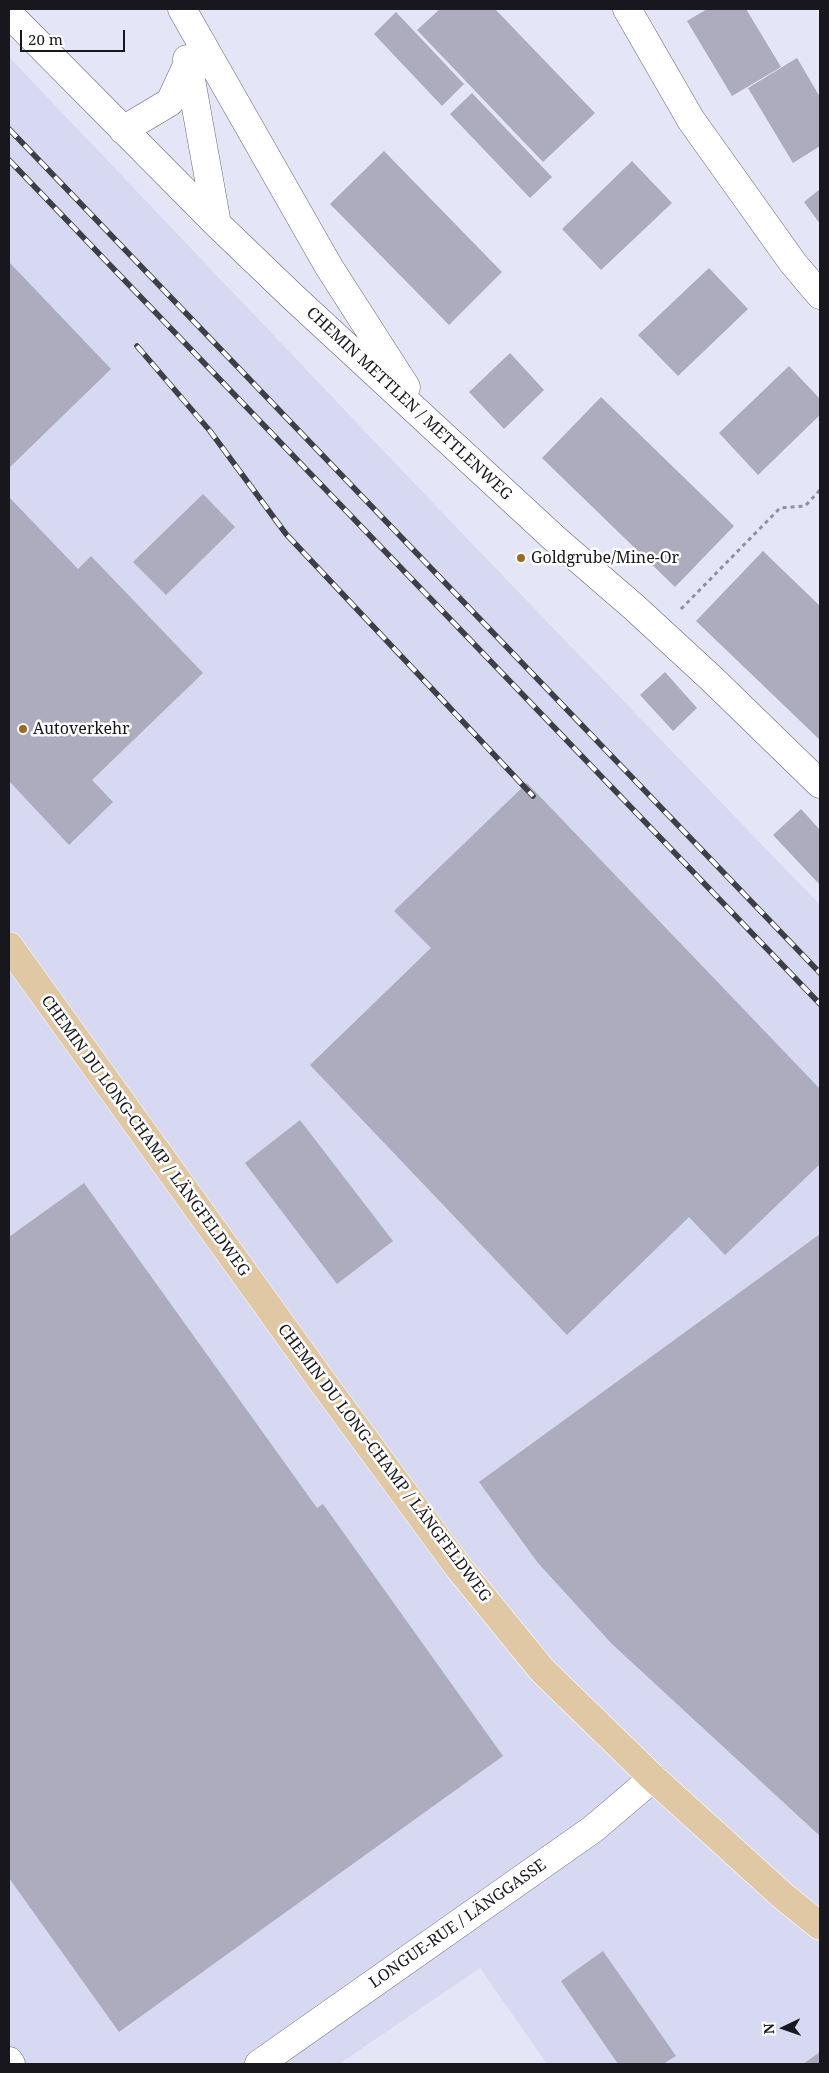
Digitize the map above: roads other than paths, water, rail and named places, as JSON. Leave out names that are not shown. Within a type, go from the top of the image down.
[{"type":"main road","name":"CHEMIN DU LONG-CHAMP / LÄNGFELDWEG","points":[[9,946],[321,1380],[459,1568],[542,1670],[653,1778],[783,1896],[820,1925]]},
{"type":"street","points":[[178,9],[217,224]]},
{"type":"street","points":[[182,9],[329,267],[425,418]]},
{"type":"street","points":[[627,9],[691,120],[793,263],[820,296]]},
{"type":"street","name":"CHEMIN METTLEN / METTLENWEG","points":[[9,14],[217,224],[293,297],[554,538],[635,608],[712,679],[820,784]]},
{"type":"street","points":[[123,130],[170,102],[188,63]]},
{"type":"street","name":"LONGUE-RUE / LÄNGGASSE","points":[[259,2064],[593,1828],[653,1778]]},
{"type":"street","points":[[9,2060],[11,2064]]},
{"type":"railway","points":[[9,129],[820,973]]},
{"type":"railway","points":[[9,160],[820,1004]]},
{"type":"railway","points":[[137,346],[210,431],[286,534],[533,796]]},
{"type":"place","name":"Goldgrube/Mine-Or","points":[[521,558]]},
{"type":"place","name":"Autoverkehr","points":[[23,729]]}]
